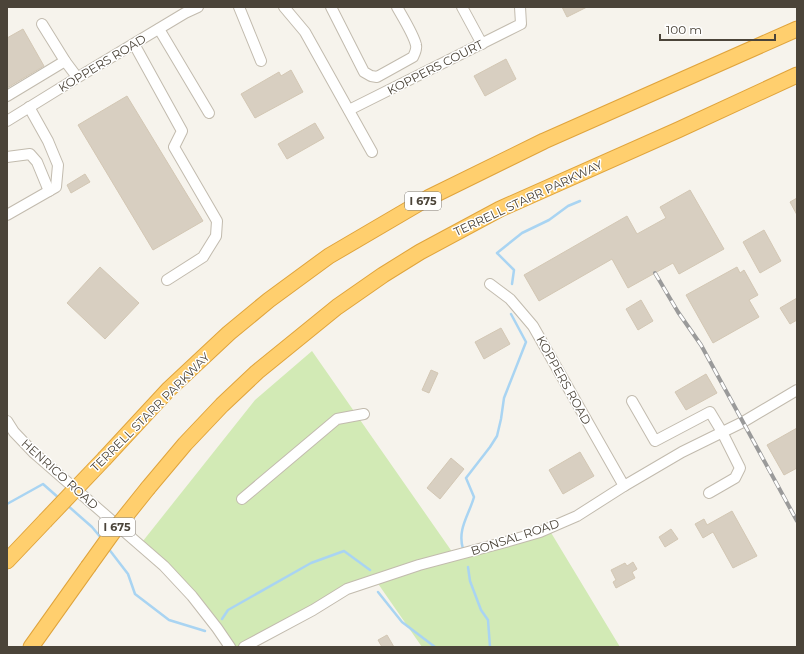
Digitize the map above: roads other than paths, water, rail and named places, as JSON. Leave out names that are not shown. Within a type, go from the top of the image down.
[{"type":"highway","name":"TERRELL STARR PARKWAY","points":[[7,561],[168,390],[229,333],[269,300],[329,256],[428,198],[537,144],[797,29]]},
{"type":"highway","name":"TERRELL STARR PARKWAY","points":[[31,647],[128,512],[185,444],[222,405],[257,372],[337,307],[383,275],[420,252],[500,209],[685,127],[797,75]]},
{"type":"street","name":"KOPPERS ROAD","points":[[7,121],[77,77],[185,13],[198,7]]},
{"type":"street","points":[[240,7],[261,61]]},
{"type":"street","points":[[284,7],[305,32],[372,152]]},
{"type":"street","points":[[332,7],[364,72],[376,77],[413,57],[416,52],[415,40],[397,7]]},
{"type":"street","points":[[462,7],[482,44]]},
{"type":"street","name":"KOPPERS COURT","points":[[349,110],[521,24],[520,7]]},
{"type":"street","points":[[42,24],[77,77]]},
{"type":"street","points":[[159,29],[209,113]]},
{"type":"street","points":[[134,44],[182,131],[174,147],[217,221],[216,236],[203,257],[167,280]]},
{"type":"street","points":[[7,96],[65,61]]},
{"type":"street","points":[[7,215],[56,187],[58,166],[48,141],[29,107]]},
{"type":"street","points":[[7,157],[30,154],[37,162],[49,191]]},
{"type":"street","name":"KOPPERS ROAD","points":[[490,284],[510,299],[533,326],[624,486]]},
{"type":"street","name":"BONSAL ROAD","points":[[244,647],[313,610],[347,589],[419,565],[540,532],[577,516],[682,452],[743,422],[797,390]]},
{"type":"street","points":[[632,401],[655,441],[710,412],[740,468],[735,478],[709,493]]},
{"type":"street","points":[[242,499],[337,419],[364,414]]},
{"type":"street","name":"HENRICO ROAD","points":[[7,421],[14,432],[34,453],[164,566],[192,596],[230,647]]},
{"type":"waterway","points":[[512,284],[514,270],[497,253],[522,233],[549,220],[568,206],[580,201]]},
{"type":"waterway","points":[[463,549],[461,535],[464,522],[474,497],[466,478],[497,436],[504,398],[526,342],[511,314]]},
{"type":"waterway","points":[[7,504],[43,484],[60,499]]},
{"type":"waterway","points":[[67,505],[92,527],[102,539]]},
{"type":"waterway","points":[[108,548],[128,574],[135,594],[169,620],[205,631]]},
{"type":"waterway","points":[[222,619],[228,610],[311,563],[344,551],[370,570]]},
{"type":"waterway","points":[[468,567],[470,581],[481,610],[488,620],[490,647]]},
{"type":"waterway","points":[[378,592],[402,622],[435,647]]},
{"type":"railway","points":[[655,273],[678,312],[701,345],[797,521]]}]
